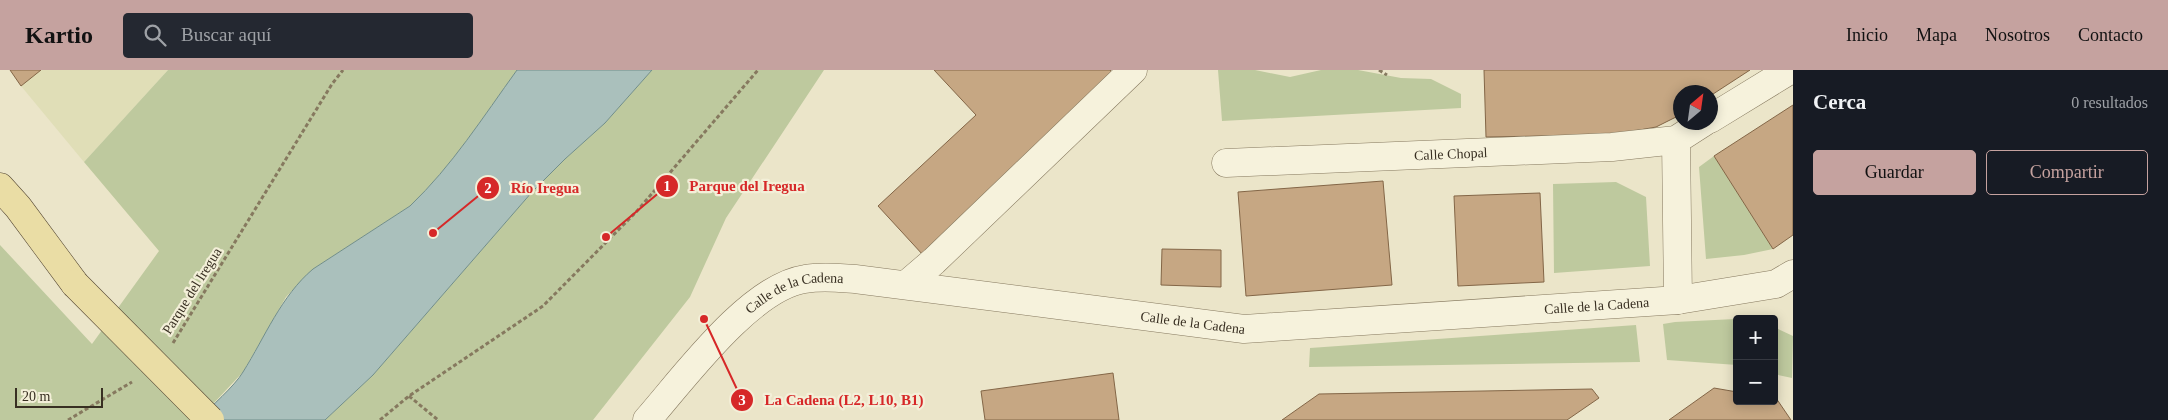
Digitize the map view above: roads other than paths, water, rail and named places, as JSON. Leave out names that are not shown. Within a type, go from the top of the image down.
[{"type":"main road","points":[[0,187],[18,207],[76,284]]},
{"type":"main road","points":[[0,210],[210,420]]},
{"type":"street","points":[[906,286],[1133,70]]},
{"type":"street","points":[[1718,114],[1790,70]]},
{"type":"street","name":"Calle Chopal","points":[[1226,163],[1612,147],[1676,140],[1692,130]]},
{"type":"street","points":[[1676,140],[1678,300]]},
{"type":"street","name":"Calle de la Cadena","points":[[647,420],[728,329],[762,298],[784,286],[804,279],[831,277],[1244,329],[1678,300],[1787,285]]},
{"type":"water","points":[[517,70],[652,70],[605,123],[532,192],[373,375],[325,420],[198,420],[239,378],[283,304],[302,280],[313,269],[410,206],[453,158]]},
{"type":"place","name":"Río Iregua","points":[[433,233]]},
{"type":"place","name":"Parque del Iregua","points":[[606,237]]},
{"type":"place","name":"La Cadena (L2, L10, B1)","points":[[704,319]]}]
